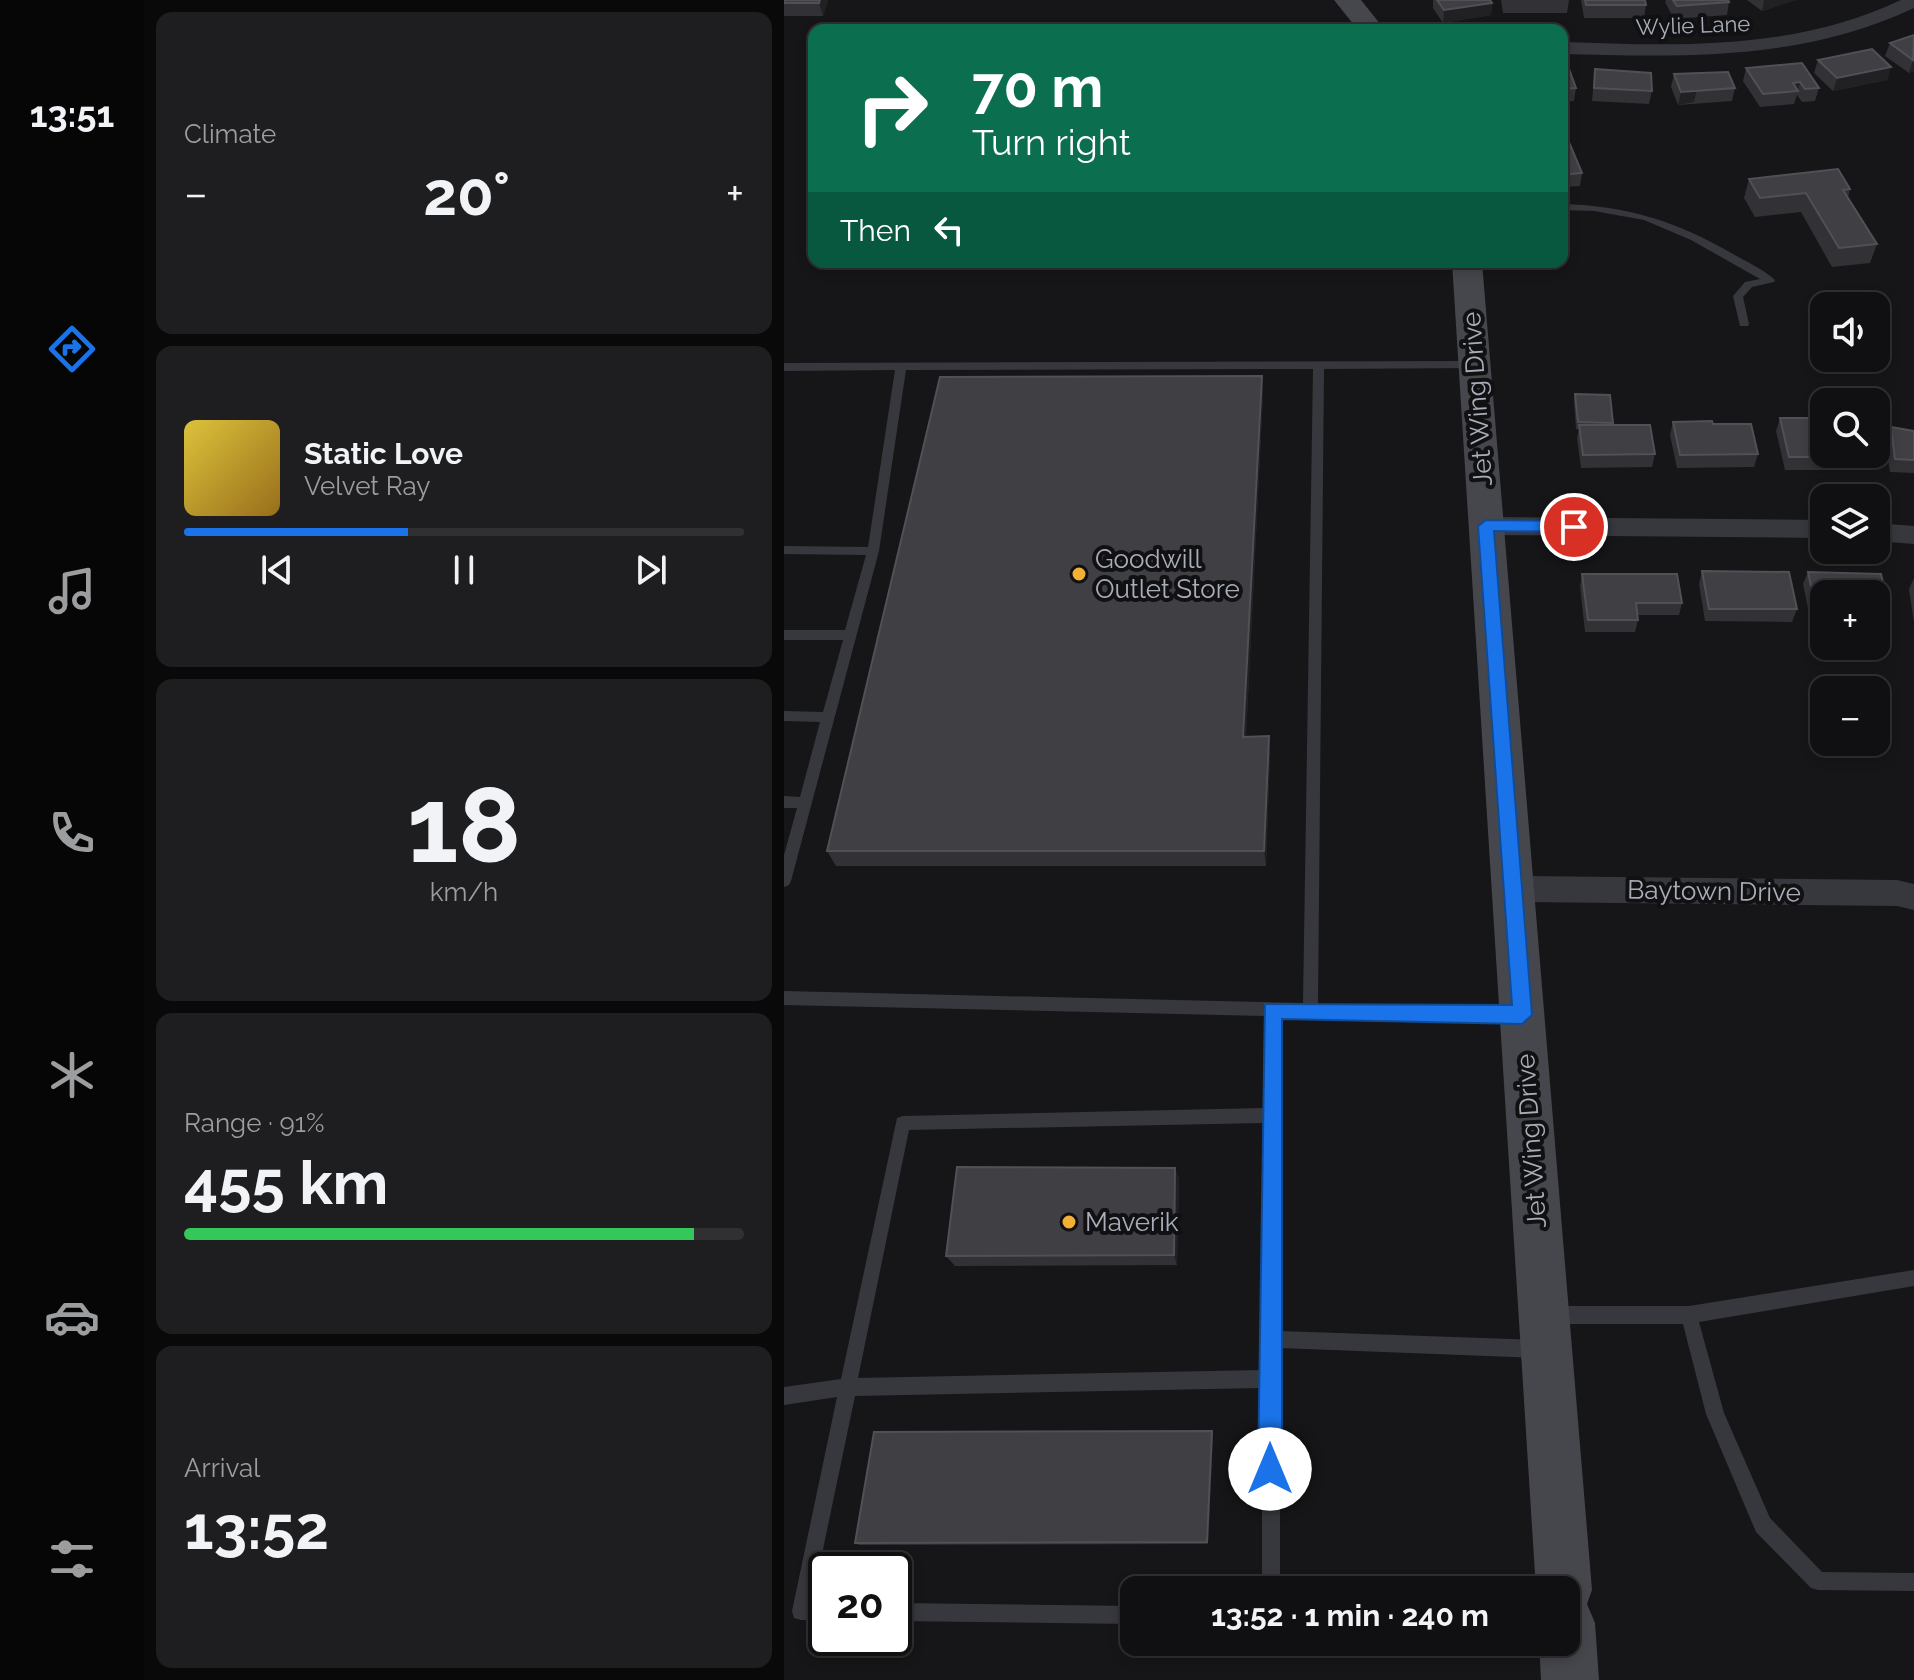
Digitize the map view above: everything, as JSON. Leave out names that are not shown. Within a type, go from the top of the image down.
[{"type":"main road","points":[[1347,0],[1367,24]]},
{"type":"main road","name":"Jet Wing Drive","points":[[1467,268],[1563,1576]]},
{"type":"main road","points":[[1568,1656],[1570,1680]]},
{"type":"street","name":"Wylie Lane","points":[[1568,48],[1655,53],[1751,48],[1834,32],[1871,21],[1914,1]]},
{"type":"street","points":[[1486,526],[1810,529]]},
{"type":"street","points":[[1890,533],[1914,535]]},
{"type":"street","name":"Baytown Drive","points":[[1513,889],[1897,893],[1914,897]]},
{"type":"lane","points":[[1568,207],[1627,210],[1663,221],[1770,280],[1749,284],[1738,296],[1744,324]]},
{"type":"lane","points":[[1310,1010],[1319,365]]},
{"type":"lane","points":[[784,367],[1475,365]]},
{"type":"lane","points":[[784,881],[873,551],[901,366]]},
{"type":"lane","points":[[784,550],[873,551]]},
{"type":"lane","points":[[784,635],[851,635]]},
{"type":"lane","points":[[784,716],[829,717]]},
{"type":"lane","points":[[784,802],[805,803]]},
{"type":"lane","points":[[784,998],[1522,1015]]},
{"type":"lane","points":[[1271,1576],[1272,1010]]},
{"type":"lane","points":[[813,1552],[903,1123],[1271,1115]]},
{"type":"lane","points":[[1270,1339],[1545,1332],[1689,1315],[1914,1278]]},
{"type":"lane","points":[[1689,1315],[1715,1414],[1763,1525],[1818,1581],[1914,1582]]},
{"type":"lane","points":[[784,1396],[848,1387],[1269,1379]]},
{"type":"lane","points":[[808,1578],[801,1611],[808,1611]]},
{"type":"lane","points":[[912,1612],[1120,1615]]},
{"type":"building","points":[[784,0],[820,0],[819,3],[784,3]]},
{"type":"building","points":[[1437,0],[1490,0],[1492,3],[1444,10]]},
{"type":"building","points":[[1585,0],[1645,0],[1646,5],[1586,5]]},
{"type":"building","points":[[1673,0],[1728,0],[1729,2],[1677,6]]},
{"type":"building","points":[[1914,35],[1913,60],[1890,43]]},
{"type":"building","points":[[1872,49],[1891,67],[1837,78],[1818,60]]},
{"type":"building","points":[[1802,63],[1819,88],[1805,89],[1800,82],[1793,83],[1798,91],[1763,94],[1746,68]]},
{"type":"building","points":[[1568,69],[1569,69],[1576,88],[1568,89]]},
{"type":"building","points":[[1595,69],[1651,73],[1652,91],[1594,88]]},
{"type":"building","points":[[1728,72],[1735,88],[1681,92],[1674,74]]},
{"type":"building","points":[[1568,140],[1582,173],[1568,174]]},
{"type":"building","points":[[1838,169],[1850,189],[1843,190],[1877,244],[1839,248],[1806,193],[1760,198],[1749,179]]},
{"type":"building","name":"Goodwill Outlet Store","points":[[1262,376],[1243,737],[1269,736],[1264,851],[827,851],[940,377]]},
{"type":"building","points":[[1575,394],[1610,395],[1613,423],[1578,422]]},
{"type":"building","points":[[1780,418],[1810,418],[1810,457],[1789,457]]},
{"type":"building","points":[[1712,421],[1713,424],[1751,424],[1758,454],[1680,455],[1673,422]]},
{"type":"building","points":[[1579,425],[1650,425],[1655,454],[1583,455]]},
{"type":"building","points":[[1891,427],[1914,431],[1914,460],[1895,459]]},
{"type":"building","points":[[1702,571],[1789,572],[1797,609],[1709,609]]},
{"type":"building","points":[[1808,572],[1881,574],[1882,580],[1810,580]]},
{"type":"building","points":[[1582,574],[1677,574],[1682,603],[1636,603],[1638,620],[1588,620]]},
{"type":"building","name":"Maverik","points":[[957,1167],[1175,1168],[1174,1255],[946,1256]]},
{"type":"building","points":[[1212,1431],[1207,1542],[855,1543],[874,1432]]},
{"type":"place","name":"Goodwill Outlet Store","points":[[1079,574]]},
{"type":"place","name":"Maverik","points":[[1069,1222]]},
{"type":"route","points":[[1270,1469],[1272,1010],[1522,1015],[1486,526],[1574,527]]}]
